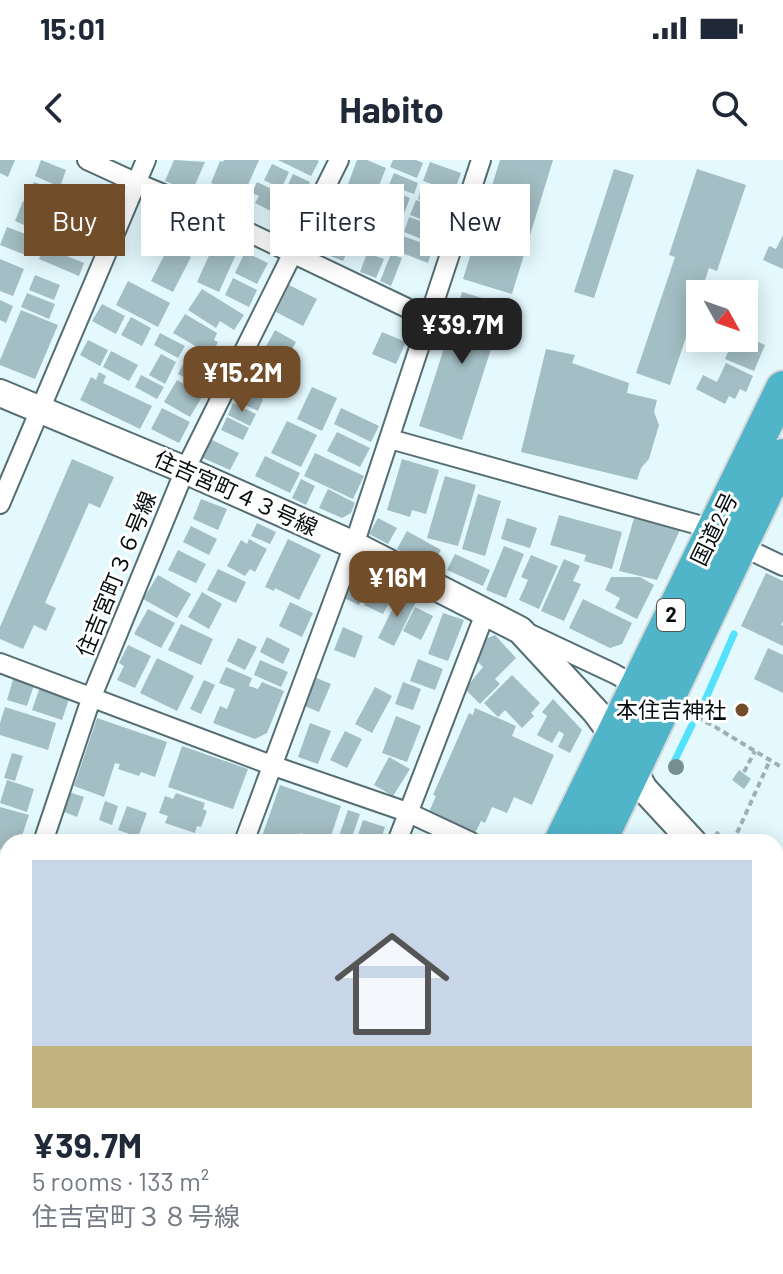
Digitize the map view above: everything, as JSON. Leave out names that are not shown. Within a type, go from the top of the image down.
[{"type":"highway","name":"国道2号","points":[[603,834],[634,770],[783,388]]},
{"type":"highway","name":"国道2号","points":[[565,834],[636,686],[726,537],[783,456]]},
{"type":"street","points":[[87,160],[270,243]]},
{"type":"street","points":[[0,504],[146,160]]},
{"type":"street","name":"住吉宮町３６号線","points":[[327,184],[339,160]]},
{"type":"street","points":[[247,834],[354,545],[481,160]]},
{"type":"street","name":"住吉宮町３６号線","points":[[46,834],[92,696],[185,470],[291,256]]},
{"type":"street","points":[[296,256],[428,318]]},
{"type":"street","name":"住吉宮町４３号線","points":[[0,393],[354,545],[520,630],[596,712],[644,789],[686,834]]},
{"type":"street","points":[[390,439],[726,537],[783,566]]},
{"type":"street","points":[[400,834],[486,611]]},
{"type":"street","points":[[520,630],[636,686]]},
{"type":"street","points":[[0,663],[271,765],[407,812],[454,834]]},
{"type":"path","points":[[688,713],[783,768]]},
{"type":"path","points":[[744,772],[755,751]]},
{"type":"path","points":[[737,834],[770,760]]},
{"type":"building","points":[[0,160],[15,160],[8,177],[0,173]]},
{"type":"building","points":[[41,160],[66,170],[61,184],[35,176]]},
{"type":"building","points":[[174,160],[205,162],[195,184],[165,181]]},
{"type":"building","points":[[259,160],[248,184],[211,183],[220,161]]},
{"type":"building","points":[[278,160],[317,160],[319,161],[311,176]]},
{"type":"building","points":[[357,160],[367,160],[386,168],[380,184],[348,184]]},
{"type":"building","points":[[393,160],[423,163],[417,178],[390,167]]},
{"type":"building","points":[[500,160],[553,160],[530,235],[530,184],[493,184]]},
{"type":"building","points":[[430,162],[461,173],[457,184],[423,181]]},
{"type":"building","points":[[272,164],[289,172],[283,184],[264,180]]},
{"type":"building","points":[[614,169],[634,175],[594,298],[574,292]]},
{"type":"building","points":[[697,169],[746,185],[717,271],[709,268],[705,280],[686,280],[686,337],[670,385],[636,373],[675,257],[669,255]]},
{"type":"building","points":[[394,173],[418,183],[414,194],[404,190],[404,184],[389,184]]},
{"type":"building","points":[[293,174],[310,182],[309,184],[288,184]]},
{"type":"building","points":[[257,182],[270,188],[270,210],[255,203],[259,196],[254,194]]},
{"type":"building","points":[[404,195],[410,198],[404,213]]},
{"type":"building","points":[[416,200],[420,201],[420,219],[410,215]]},
{"type":"building","points":[[23,201],[24,225],[15,221]]},
{"type":"building","points":[[409,217],[420,221],[420,238],[404,232]]},
{"type":"building","points":[[7,227],[24,233],[24,254],[0,245]]},
{"type":"building","points":[[783,235],[783,269],[763,260],[769,246],[776,249]]},
{"type":"building","points":[[404,236],[420,242],[420,256],[430,256],[428,263],[404,254]]},
{"type":"building","points":[[40,256],[66,256],[84,263],[79,276],[39,259]]},
{"type":"building","points":[[164,256],[191,257],[173,292],[151,281]]},
{"type":"building","points":[[209,256],[235,256],[219,292],[197,282]]},
{"type":"building","points":[[243,256],[253,256],[268,263],[257,284],[235,273]]},
{"type":"building","points":[[366,256],[384,259],[376,278],[360,272]]},
{"type":"building","points":[[390,256],[402,258],[391,286],[380,281]]},
{"type":"building","points":[[470,256],[524,256],[512,294],[463,279]]},
{"type":"building","points":[[0,259],[24,269],[13,296],[0,291]]},
{"type":"building","points":[[35,275],[60,285],[54,300],[29,290]]},
{"type":"building","points":[[233,278],[257,290],[249,307],[225,295]]},
{"type":"building","points":[[128,281],[170,303],[158,327],[116,305]]},
{"type":"building","points":[[289,285],[317,299],[303,326],[276,312]]},
{"type":"building","points":[[202,289],[244,315],[234,330],[220,321],[216,328],[188,310]]},
{"type":"building","points":[[462,292],[505,305],[462,440],[419,426]]},
{"type":"building","points":[[27,293],[55,304],[49,319],[21,307]]},
{"type":"building","points":[[0,300],[13,306],[6,323],[0,320]]},
{"type":"building","points":[[102,304],[125,316],[116,334],[92,321]]},
{"type":"building","points":[[21,310],[58,325],[35,379],[0,365]]},
{"type":"building","points":[[185,314],[217,333],[214,340],[218,342],[211,355],[173,333]]},
{"type":"building","points":[[131,317],[151,328],[142,346],[121,335]]},
{"type":"building","points":[[275,330],[296,342],[283,365],[262,354]]},
{"type":"building","points":[[382,332],[406,342],[396,364],[372,354]]},
{"type":"building","points":[[160,333],[185,346],[178,358],[154,345]]},
{"type":"building","points":[[88,340],[108,350],[100,366],[80,355]]},
{"type":"building","points":[[758,342],[765,345],[754,371],[725,359],[728,352],[758,352]]},
{"type":"building","points":[[546,349],[575,355],[572,363],[629,383],[627,393],[657,400],[654,412],[659,425],[649,459],[641,468],[637,480],[521,452]]},
{"type":"building","points":[[111,351],[138,365],[129,381],[103,367]]},
{"type":"building","points":[[190,351],[219,366],[207,389],[178,374]]},
{"type":"building","points":[[161,354],[176,362],[165,384],[149,375]]},
{"type":"building","points":[[260,359],[286,371],[274,398],[248,386]]},
{"type":"building","points":[[726,363],[753,376],[746,392],[740,389],[735,399],[729,396],[725,404],[696,389],[703,375],[717,382]]},
{"type":"building","points":[[99,372],[106,376],[103,383],[152,406],[140,429],[80,400],[91,377],[96,380]]},
{"type":"building","points":[[141,375],[164,387],[157,399],[135,387]]},
{"type":"building","points":[[177,380],[203,395],[190,417],[164,402]]},
{"type":"building","points":[[312,387],[337,398],[322,431],[297,419]]},
{"type":"building","points":[[241,388],[263,399],[258,411],[235,400]]},
{"type":"building","points":[[233,403],[256,414],[250,426],[228,415]]},
{"type":"building","points":[[162,408],[190,422],[179,443],[151,429]]},
{"type":"building","points":[[341,408],[379,426],[371,442],[334,424]]},
{"type":"building","points":[[227,417],[249,428],[243,440],[221,430]]},
{"type":"building","points":[[287,421],[317,435],[301,467],[271,453]]},
{"type":"building","points":[[337,432],[370,448],[360,467],[327,451]]},
{"type":"building","points":[[212,440],[239,453],[230,470],[203,458]]},
{"type":"building","points":[[315,453],[364,476],[353,499],[304,476]]},
{"type":"building","points":[[265,456],[300,473],[290,493],[255,476]]},
{"type":"building","points":[[72,459],[114,477],[100,508],[89,503],[45,603],[56,608],[46,631],[34,625],[23,649],[0,639],[0,627]]},
{"type":"building","points":[[402,459],[439,470],[426,514],[412,510],[410,517],[387,510]]},
{"type":"building","points":[[445,476],[476,485],[458,546],[427,538]]},
{"type":"building","points":[[301,479],[315,486],[306,505],[292,498]]},
{"type":"building","points":[[328,489],[355,503],[351,513],[342,518],[319,508]]},
{"type":"building","points":[[478,494],[501,501],[485,556],[462,549]]},
{"type":"building","points":[[201,499],[227,509],[218,530],[193,519]]},
{"type":"building","points":[[559,515],[622,532],[612,569],[584,561],[586,555],[550,545]]},
{"type":"building","points":[[378,518],[397,528],[388,544],[369,534]]},
{"type":"building","points":[[507,518],[537,528],[530,548],[501,539]]},
{"type":"building","points":[[634,518],[680,530],[657,580],[619,571]]},
{"type":"building","points":[[257,523],[276,532],[270,544],[251,536]]},
{"type":"building","points":[[191,526],[217,539],[209,555],[183,542]]},
{"type":"building","points":[[407,531],[441,550],[431,568],[397,549]]},
{"type":"building","points":[[249,539],[267,549],[255,572],[250,569],[245,576],[227,566],[241,540],[247,544]]},
{"type":"building","points":[[288,539],[321,555],[299,600],[275,588],[274,591],[265,587]]},
{"type":"building","points":[[504,546],[524,554],[506,598],[486,590]]},
{"type":"building","points":[[178,550],[206,564],[196,583],[168,570]]},
{"type":"building","points":[[455,554],[490,570],[483,586],[447,570]]},
{"type":"building","points":[[531,555],[558,566],[539,609],[519,600],[528,580],[521,577]]},
{"type":"building","points":[[564,559],[580,566],[573,581],[581,584],[564,621],[541,611]]},
{"type":"building","points":[[218,569],[246,582],[236,603],[207,590]]},
{"type":"building","points":[[356,570],[371,576],[359,605],[344,598]]},
{"type":"building","points":[[766,573],[783,581],[783,646],[741,626]]},
{"type":"building","points":[[158,575],[191,594],[177,618],[143,599]]},
{"type":"building","points":[[379,577],[398,586],[383,614],[364,605]]},
{"type":"building","points":[[611,577],[640,577],[654,585],[637,619],[615,608],[620,598],[605,590]]},
{"type":"building","points":[[202,592],[222,604],[209,629],[188,617]]},
{"type":"building","points":[[404,593],[417,600],[394,646],[378,638],[398,598],[401,599]]},
{"type":"building","points":[[583,599],[632,623],[622,644],[610,648],[569,628]]},
{"type":"building","points":[[290,602],[313,613],[302,637],[279,626]]},
{"type":"building","points":[[415,607],[433,616],[421,640],[403,631]]},
{"type":"building","points":[[148,609],[175,623],[161,648],[134,634]]},
{"type":"building","points":[[443,613],[464,620],[448,661],[428,654]]},
{"type":"building","points":[[181,624],[213,639],[201,665],[168,650]]},
{"type":"building","points":[[343,627],[363,636],[355,658],[334,650]]},
{"type":"building","points":[[495,635],[516,658],[495,679],[500,684],[480,704],[465,689],[483,667],[478,662],[483,640]]},
{"type":"building","points":[[267,637],[290,649],[283,664],[260,652]]},
{"type":"building","points":[[238,638],[257,647],[245,670],[227,661]]},
{"type":"building","points":[[128,645],[151,656],[135,688],[117,680],[124,666],[119,663]]},
{"type":"building","points":[[768,648],[783,655],[783,693],[754,679]]},
{"type":"building","points":[[157,658],[194,676],[177,711],[140,693]]},
{"type":"building","points":[[418,659],[443,669],[435,690],[410,681]]},
{"type":"building","points":[[260,660],[288,672],[281,687],[254,675]]},
{"type":"building","points":[[226,667],[252,678],[249,686],[258,689],[262,682],[284,691],[267,733],[255,739],[213,723],[220,706],[227,709],[235,689],[219,683]]},
{"type":"building","points":[[512,675],[540,703],[531,713],[534,716],[522,728],[505,710],[498,717],[484,703]]},
{"type":"building","points":[[14,676],[35,682],[27,706],[7,700]]},
{"type":"building","points":[[314,677],[331,684],[319,712],[302,705]]},
{"type":"building","points":[[204,680],[215,685],[201,714],[190,709]]},
{"type":"building","points":[[403,682],[421,689],[413,710],[395,704]]},
{"type":"building","points":[[40,687],[70,696],[62,720],[32,710]]},
{"type":"building","points":[[375,687],[392,696],[372,733],[355,724]]},
{"type":"building","points":[[553,699],[582,730],[570,753],[558,747],[564,734],[559,731],[552,743],[537,735],[547,716],[542,712]]},
{"type":"building","points":[[5,707],[56,723],[48,750],[0,735]]},
{"type":"building","points":[[475,708],[516,726],[512,736],[554,755],[532,805],[514,797],[507,813],[492,807],[485,823],[481,821],[475,833],[429,812],[436,796],[433,795],[469,713],[473,715]]},
{"type":"building","points":[[396,716],[421,726],[407,762],[382,753]]},
{"type":"building","points":[[97,718],[167,742],[155,777],[141,772],[139,776],[118,769],[120,764],[115,763],[104,797],[74,786]]},
{"type":"building","points":[[310,723],[331,731],[318,764],[298,757]]},
{"type":"building","points":[[345,731],[362,739],[347,768],[330,760]]},
{"type":"building","points":[[182,746],[248,769],[233,809],[168,787]]},
{"type":"building","points":[[12,753],[23,756],[15,781],[4,778]]},
{"type":"building","points":[[389,757],[410,769],[393,796],[374,785]]},
{"type":"building","points":[[739,770],[751,779],[744,789],[732,780]]},
{"type":"building","points":[[7,780],[34,789],[27,812],[0,803]]},
{"type":"building","points":[[280,785],[341,806],[332,834],[263,834]]},
{"type":"building","points":[[69,792],[84,797],[77,817],[62,811]]},
{"type":"building","points":[[176,793],[205,803],[203,809],[207,811],[195,833],[165,823],[168,816],[159,813],[165,796],[173,799]]},
{"type":"building","points":[[105,801],[118,806],[112,825],[99,820]]},
{"type":"building","points":[[127,806],[147,813],[139,834],[118,830]]},
{"type":"building","points":[[0,807],[29,815],[23,834],[0,834]]},
{"type":"building","points":[[348,810],[360,814],[353,834],[340,834]]},
{"type":"building","points":[[363,820],[385,827],[383,834],[358,834]]},
{"type":"waterway","points":[[703,705],[734,634]]},
{"type":"waterway","points":[[674,762],[692,725]]},
{"type":"place","name":"本住吉神社","points":[[742,710]]}]
